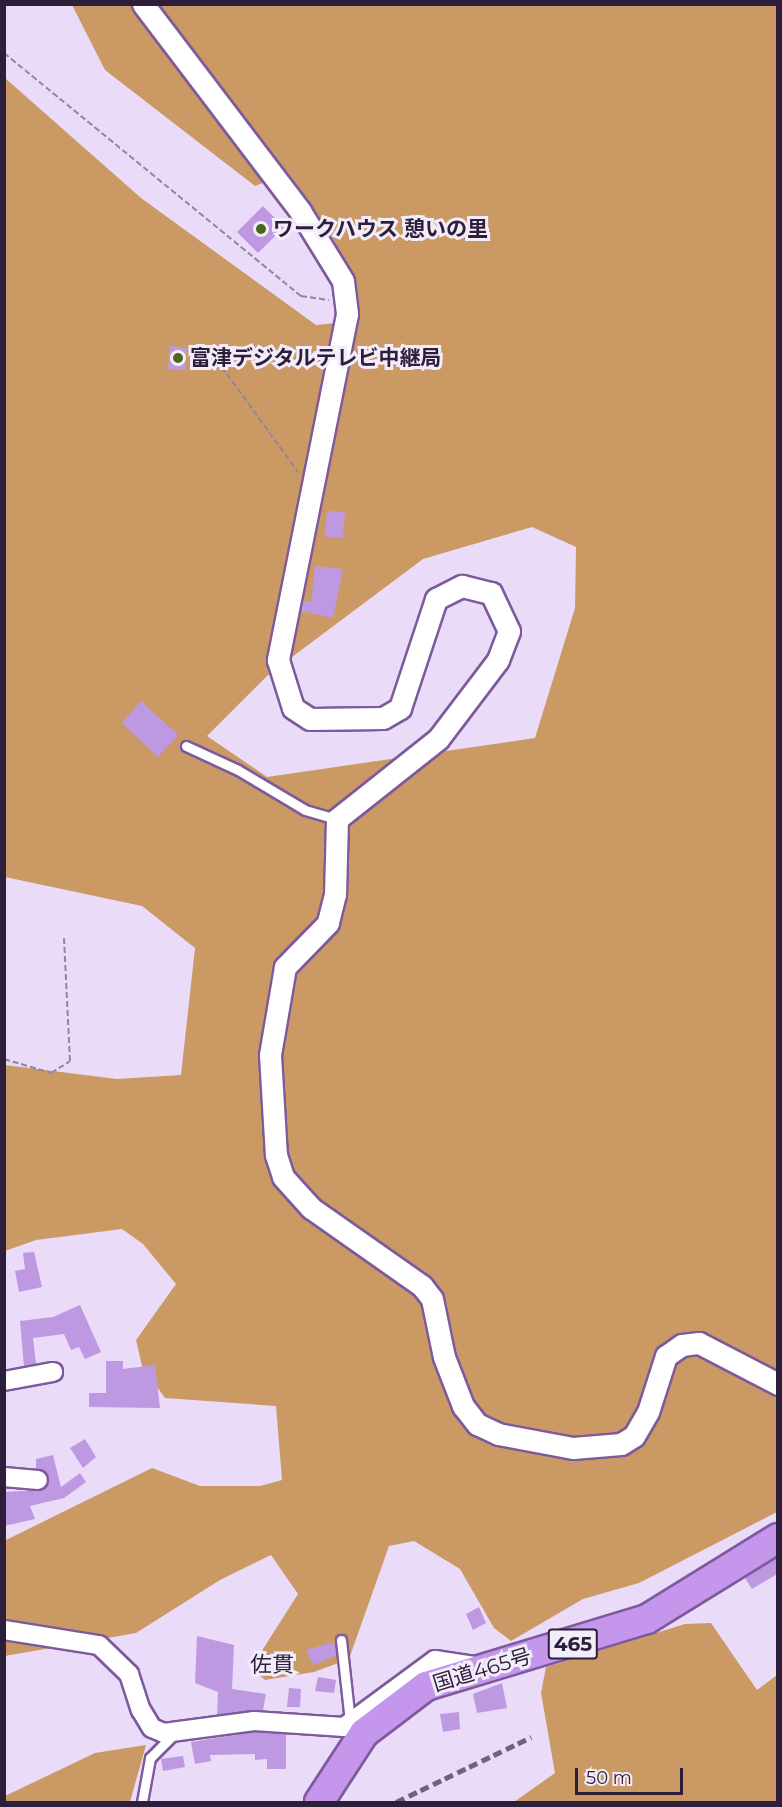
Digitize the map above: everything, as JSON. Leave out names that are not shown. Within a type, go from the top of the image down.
[{"type":"highway","name":"国道465号","points":[[320,1803],[357,1728],[426,1686],[482,1667],[591,1640],[647,1619],[777,1538]]},
{"type":"street","points":[[143,4],[335,262],[347,302],[278,660],[292,708],[309,719],[383,718],[400,708],[436,599],[462,586],[491,592],[509,631],[498,660],[438,739],[337,819],[335,894],[328,923],[285,967],[270,1055],[276,1155],[296,1195],[386,1257],[432,1299],[444,1357],[469,1416],[498,1434],[573,1448],[621,1444],[634,1436],[648,1412],[666,1356],[682,1345],[699,1343],[777,1384]]},
{"type":"street","points":[[4,1381],[53,1372]]},
{"type":"street","points":[[4,1477],[38,1480]]},
{"type":"street","points":[[4,1630],[99,1645],[129,1674],[152,1728],[177,1731],[254,1721],[357,1728]]},
{"type":"lane","points":[[186,746],[238,770],[304,810],[337,819]]},
{"type":"lane","points":[[341,1640],[357,1728]]},
{"type":"lane","points":[[142,1803],[150,1758],[177,1731]]},
{"type":"path","points":[[4,53],[301,296],[347,302]]},
{"type":"path","points":[[190,354],[214,361],[228,374],[312,492]]},
{"type":"path","points":[[4,1059],[51,1073],[70,1061],[64,938]]},
{"type":"shaded area","points":[[72,5],[777,5],[777,1512],[639,1583],[583,1599],[511,1641],[494,1628],[460,1569],[414,1541],[389,1546],[349,1659],[314,1672],[265,1680],[251,1668],[298,1594],[271,1555],[220,1580],[136,1633],[5,1656],[4,1541],[152,1468],[200,1486],[260,1486],[282,1480],[276,1406],[165,1398],[142,1366],[136,1340],[176,1284],[143,1244],[122,1229],[36,1240],[5,1251],[5,1065],[117,1079],[181,1075],[195,948],[142,906],[5,877],[5,78],[141,198],[316,325],[358,321],[357,288],[334,240],[283,175],[255,186],[105,70]],"holes":[[[532,527],[576,547],[575,608],[535,738],[267,777],[207,736],[268,675],[423,559]]]},
{"type":"shaded area","points":[[711,1623],[757,1690],[777,1675],[777,1802],[514,1802],[555,1773],[541,1693],[546,1667],[685,1624]]},
{"type":"shaded area","points":[[146,1745],[130,1802],[5,1802],[5,1796],[95,1753]]},
{"type":"building","name":"ワークハウス 憩いの里","points":[[263,206],[284,227],[258,253],[237,232]]},
{"type":"building","name":"富津デジタルテレビ中継局","points":[[170,346],[187,348],[185,370],[168,369]]},
{"type":"building","points":[[327,511],[345,512],[343,538],[325,537]]},
{"type":"building","points":[[315,566],[343,569],[333,618],[301,611],[303,600],[311,602]]},
{"type":"building","points":[[141,701],[178,735],[158,757],[122,723]]},
{"type":"building","points":[[34,1252],[42,1287],[19,1292],[15,1271],[25,1269],[23,1253]]},
{"type":"building","points":[[80,1305],[101,1352],[85,1359],[79,1347],[71,1350],[64,1334],[33,1338],[36,1364],[24,1366],[20,1321],[53,1317]]},
{"type":"building","points":[[106,1361],[123,1361],[123,1369],[155,1365],[160,1408],[89,1407],[89,1393],[106,1393]]},
{"type":"building","points":[[85,1439],[96,1457],[83,1468],[70,1448]]},
{"type":"building","points":[[53,1455],[61,1487],[80,1473],[86,1482],[64,1498],[30,1506],[35,1519],[4,1526],[4,1492],[43,1490],[48,1476],[36,1469],[36,1459]]},
{"type":"building","points":[[777,1558],[777,1574],[752,1589],[745,1578]]},
{"type":"building","points":[[479,1607],[486,1623],[473,1630],[466,1614]]},
{"type":"building","points":[[197,1636],[234,1645],[232,1689],[266,1694],[263,1710],[217,1715],[218,1692],[195,1683]]},
{"type":"building","points":[[334,1642],[336,1656],[313,1665],[306,1650]]},
{"type":"building","points":[[318,1677],[336,1680],[334,1693],[315,1691]]},
{"type":"building","points":[[502,1683],[507,1708],[477,1713],[473,1694]]},
{"type":"building","points":[[289,1688],[301,1689],[300,1707],[287,1707]]},
{"type":"building","points":[[459,1712],[460,1729],[443,1732],[440,1714]]},
{"type":"building","points":[[254,1732],[286,1734],[286,1769],[267,1769],[267,1759],[255,1760],[255,1754],[210,1755],[211,1761],[195,1764],[191,1742]]},
{"type":"building","points":[[183,1756],[185,1767],[163,1771],[161,1759]]},
{"type":"railway","points":[[396,1802],[531,1737]]},
{"type":"place","name":"ワークハウス 憩いの里","points":[[261,229]]},
{"type":"place","name":"富津デジタルテレビ中継局","points":[[178,358]]},
{"type":"district","name":"佐貫","points":[[272,1665]]}]
